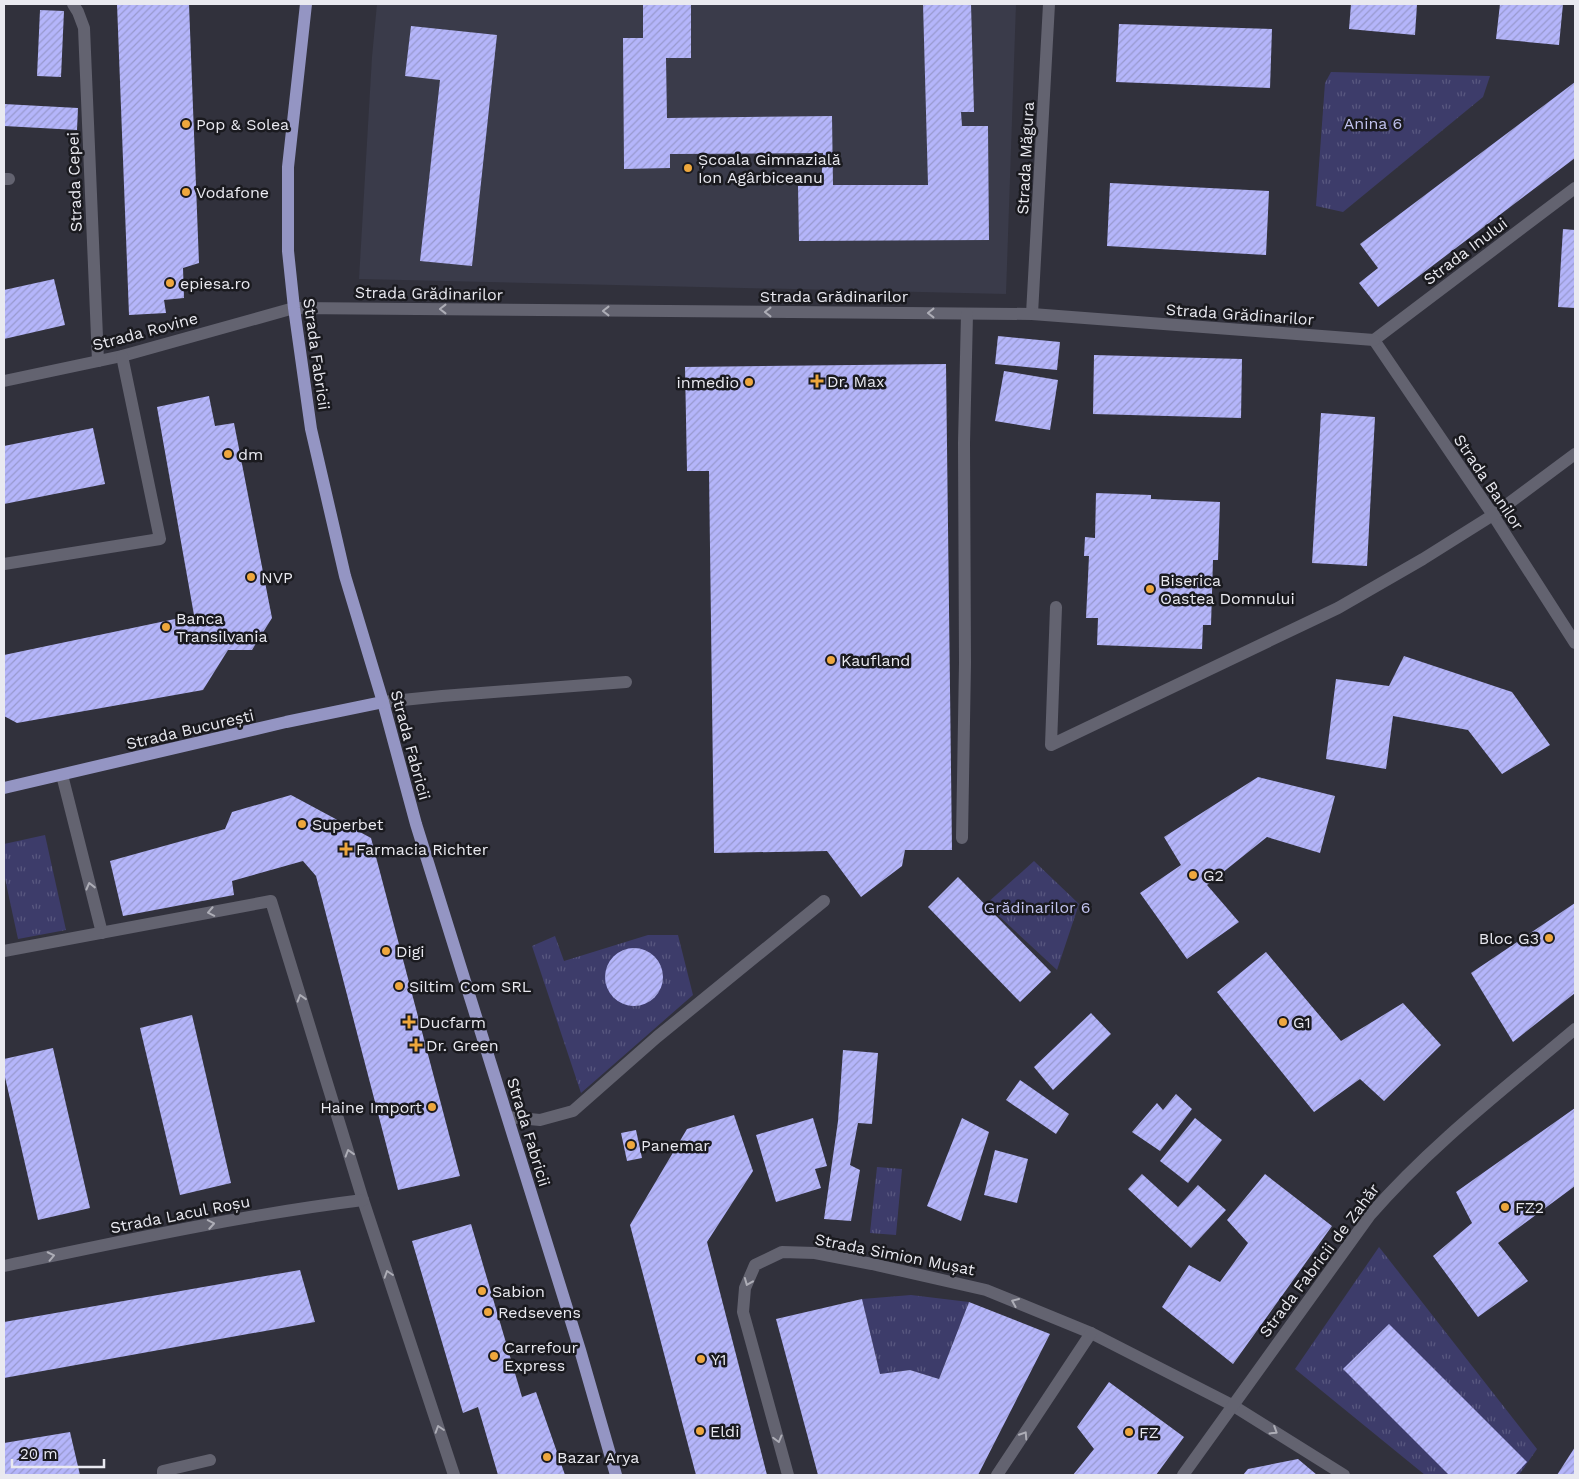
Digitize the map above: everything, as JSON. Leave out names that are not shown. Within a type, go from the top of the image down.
[{"type":"main road","name":"Strada Fabricii","points":[[306,4],[288,167],[288,251],[311,429],[346,576],[416,824],[580,1350],[616,1475]]},
{"type":"main road","name":"Strada București","points":[[4,788],[286,722],[383,702]]},
{"type":"street","name":"Strada Cepei","points":[[73,4],[84,28],[98,361]]},
{"type":"street","name":"Strada Măgura","points":[[1032,314],[1049,4]]},
{"type":"street","name":"Strada Inului","points":[[1374,340],[1575,188]]},
{"type":"street","name":"Strada Rovine","points":[[4,381],[122,356],[294,308]]},
{"type":"street","name":"Strada Grădinarilor","points":[[294,308],[1032,314],[1374,340]]},
{"type":"street","points":[[962,838],[965,664],[964,443],[967,314]]},
{"type":"street","name":"Strada Banilor","points":[[1374,340],[1492,515],[1575,643]]},
{"type":"street","points":[[4,564],[160,539],[122,356]]},
{"type":"street","points":[[1056,607],[1051,744],[1338,608],[1423,559],[1492,515],[1575,454]]},
{"type":"street","points":[[383,702],[626,682]]},
{"type":"street","points":[[62,775],[102,933]]},
{"type":"street","points":[[508,1117],[540,1120],[573,1112],[657,1036],[824,900]]},
{"type":"street","points":[[4,951],[271,901],[363,1200],[454,1475]]},
{"type":"street","name":"Strada Fabricii de Zahăr","points":[[1183,1475],[1370,1215],[1391,1191],[1410,1170],[1575,1029]]},
{"type":"street","name":"Strada Lacul Roșu","points":[[4,1266],[164,1232],[316,1206],[363,1200]]},
{"type":"street","name":"Strada Simion Mușat","points":[[788,1475],[744,1312],[744,1288],[755,1265],[782,1252],[824,1255],[986,1290],[1091,1333],[1232,1405],[1344,1475]]},
{"type":"street","points":[[997,1475],[1091,1333]]},
{"type":"street","points":[[163,1475],[162,1471],[210,1460]]},
{"type":"shaded area","name":"Școala Gimnazială Ion Agârbiceanu","points":[[377,4],[1016,4],[1006,294],[359,279],[372,57]]},
{"type":"green space","name":"Anina 6","points":[[1331,72],[1490,76],[1483,97],[1343,212],[1316,206],[1325,83]]},
{"type":"green space","points":[[45,835],[66,930],[18,939],[4,874],[4,844]]},
{"type":"green space","name":"Grădinarilor 6","points":[[1034,861],[1079,904],[1057,970],[986,904]]},
{"type":"green space","points":[[648,935],[678,935],[693,995],[581,1093],[532,946],[555,936],[564,961]]},
{"type":"green space","points":[[877,1167],[902,1169],[896,1235],[870,1233]]},
{"type":"green space","points":[[1379,1247],[1537,1449],[1519,1475],[1425,1475],[1295,1369]]},
{"type":"green space","points":[[911,1295],[969,1302],[939,1379],[910,1370],[880,1374],[862,1299]]},
{"type":"building","points":[[117,4],[189,4],[199,263],[183,268],[184,298],[164,300],[166,313],[129,315]]},
{"type":"building","points":[[643,4],[691,4],[691,58],[666,58],[667,118],[832,116],[833,185],[928,185],[923,4],[971,4],[974,112],[961,112],[962,126],[988,126],[989,240],[799,241],[798,186],[821,186],[823,153],[670,154],[670,168],[624,169],[623,38],[643,38]]},
{"type":"building","points":[[1351,4],[1417,4],[1415,35],[1349,29]]},
{"type":"building","points":[[1500,4],[1563,4],[1559,45],[1496,39]]},
{"type":"building","points":[[40,10],[64,11],[61,77],[37,76]]},
{"type":"building","points":[[1119,24],[1272,29],[1270,88],[1116,82]]},
{"type":"building","points":[[411,26],[497,35],[472,266],[420,261],[440,80],[405,76]]},
{"type":"building","points":[[1575,82],[1575,158],[1378,307],[1359,283],[1378,268],[1360,244]]},
{"type":"building","points":[[4,104],[78,108],[77,130],[4,126]]},
{"type":"building","points":[[1110,183],[1269,191],[1266,255],[1107,246]]},
{"type":"building","points":[[1563,229],[1575,230],[1575,308],[1558,307]]},
{"type":"building","points":[[54,279],[65,325],[4,339],[4,290]]},
{"type":"building","points":[[998,336],[1060,342],[1057,370],[995,364]]},
{"type":"building","points":[[1094,355],[1242,359],[1241,418],[1093,414]]},
{"type":"building","name":"Kaufland","points":[[946,364],[952,850],[905,850],[902,866],[861,897],[827,851],[714,853],[709,471],[687,471],[685,367]]},
{"type":"building","points":[[1004,371],[1058,380],[1050,430],[995,421]]},
{"type":"building","points":[[209,396],[215,426],[234,423],[272,618],[252,650],[228,650],[203,690],[17,723],[4,716],[4,655],[194,615],[157,407]]},
{"type":"building","points":[[1321,413],[1375,417],[1367,566],[1312,563]]},
{"type":"building","points":[[93,428],[105,484],[4,504],[4,446]]},
{"type":"building","name":"Biserica Oastea Domnului","points":[[1096,493],[1151,495],[1151,499],[1220,502],[1218,560],[1213,560],[1211,625],[1203,625],[1202,649],[1097,645],[1098,618],[1086,618],[1089,556],[1084,556],[1085,537],[1095,538]]},
{"type":"building","points":[[1404,656],[1512,692],[1550,745],[1502,774],[1468,730],[1393,716],[1386,769],[1326,759],[1336,679],[1389,686]]},
{"type":"building","name":"G2","points":[[1258,777],[1335,796],[1320,853],[1267,837],[1207,885],[1239,922],[1187,959],[1140,893],[1181,865],[1164,837]]},
{"type":"building","points":[[291,795],[371,838],[460,1176],[398,1190],[316,876],[303,861],[232,881],[234,895],[123,916],[110,861],[225,829],[232,812]]},
{"type":"building","points":[[958,877],[1051,972],[1020,1002],[928,907]]},
{"type":"building","name":"Bloc G3","points":[[1575,903],[1575,993],[1513,1042],[1471,973]]},
{"type":"building","points":[[634,948],[645,950],[655,956],[661,966],[663,977],[661,988],[655,998],[645,1004],[634,1006],[623,1004],[613,998],[607,988],[605,977],[607,966],[613,956],[623,950]]},
{"type":"building","name":"G1","points":[[1266,952],[1341,1041],[1403,1003],[1441,1045],[1384,1101],[1360,1079],[1314,1112],[1217,992]]},
{"type":"building","points":[[1091,1013],[1111,1034],[1053,1090],[1034,1067]]},
{"type":"building","points":[[192,1015],[231,1183],[180,1195],[140,1028]]},
{"type":"building","points":[[53,1048],[90,1208],[38,1220],[4,1073],[4,1059]]},
{"type":"building","points":[[843,1050],[878,1053],[872,1124],[858,1123],[850,1165],[860,1170],[851,1221],[824,1219],[838,1121]]},
{"type":"building","points":[[1020,1080],[1069,1114],[1056,1134],[1006,1100]]},
{"type":"building","points":[[1176,1094],[1192,1109],[1160,1151],[1132,1132],[1157,1103],[1163,1110]]},
{"type":"building","name":"FZ2","points":[[1575,1108],[1575,1186],[1498,1243],[1528,1281],[1478,1317],[1433,1256],[1472,1223],[1456,1192]]},
{"type":"building","name":"Y1","points":[[734,1115],[753,1171],[707,1242],[767,1475],[696,1475],[630,1225],[687,1129]]},
{"type":"building","points":[[813,1118],[827,1166],[815,1169],[821,1188],[776,1202],[756,1135]]},
{"type":"building","points":[[962,1118],[989,1132],[961,1221],[927,1206]]},
{"type":"building","points":[[1195,1118],[1222,1140],[1188,1183],[1160,1161]]},
{"type":"building","name":"Panemar","points":[[636,1130],[642,1158],[627,1161],[621,1133]]},
{"type":"building","points":[[995,1150],[1028,1159],[1017,1203],[984,1195]]},
{"type":"building","points":[[1142,1174],[1178,1207],[1198,1185],[1226,1210],[1191,1248],[1128,1189]]},
{"type":"building","points":[[1265,1174],[1332,1226],[1233,1364],[1162,1307],[1189,1265],[1220,1282],[1248,1243],[1227,1220]]},
{"type":"building","points":[[471,1224],[522,1397],[536,1392],[565,1475],[498,1475],[478,1407],[463,1413],[412,1241]]},
{"type":"building","points":[[300,1270],[315,1322],[4,1378],[4,1322]]},
{"type":"building","points":[[862,1299],[880,1374],[910,1370],[939,1379],[969,1302],[1050,1334],[978,1475],[818,1475],[776,1319]]},
{"type":"building","points":[[1389,1324],[1527,1462],[1515,1475],[1449,1475],[1343,1369]]},
{"type":"building","name":"FZ","points":[[1109,1382],[1184,1437],[1156,1475],[1073,1475],[1094,1449],[1077,1427]]},
{"type":"building","points":[[70,1432],[80,1475],[4,1475],[4,1443]]},
{"type":"building","points":[[1575,1447],[1575,1475],[1557,1475]]},
{"type":"building","points":[[1298,1459],[1317,1475],[1243,1475],[1248,1469]]},
{"type":"place","name":"Pop & Solea","points":[[186,124]]},
{"type":"place","name":"Școala Gimnazială Ion Agârbiceanu","points":[[688,168]]},
{"type":"place","name":"Vodafone","points":[[186,192]]},
{"type":"place","name":"epiesa.ro","points":[[170,283]]},
{"type":"place","name":"Dr. Max","points":[[817,381]]},
{"type":"place","name":"inmedio","points":[[749,382]]},
{"type":"place","name":"dm","points":[[228,454]]},
{"type":"place","name":"NVP","points":[[251,577]]},
{"type":"place","name":"Biserica Oastea Domnului","points":[[1150,589]]},
{"type":"place","name":"Banca Transilvania","points":[[166,627]]},
{"type":"place","name":"Kaufland","points":[[831,660]]},
{"type":"place","name":"Superbet","points":[[302,824]]},
{"type":"place","name":"Farmacia Richter","points":[[346,849]]},
{"type":"place","name":"G2","points":[[1193,875]]},
{"type":"place","name":"Bloc G3","points":[[1549,938]]},
{"type":"place","name":"Digi","points":[[386,951]]},
{"type":"place","name":"Siltim Com SRL","points":[[399,986]]},
{"type":"place","name":"Ducfarm","points":[[409,1022]]},
{"type":"place","name":"G1","points":[[1283,1022]]},
{"type":"place","name":"Dr. Green","points":[[416,1045]]},
{"type":"place","name":"Haine Import","points":[[432,1107]]},
{"type":"place","name":"Panemar","points":[[631,1145]]},
{"type":"place","name":"FZ2","points":[[1505,1207]]},
{"type":"place","name":"Sabion","points":[[482,1291]]},
{"type":"place","name":"Redsevens","points":[[488,1312]]},
{"type":"place","name":"Carrefour Express","points":[[494,1356]]},
{"type":"place","name":"Y1","points":[[701,1359]]},
{"type":"place","name":"Eldi","points":[[700,1431]]},
{"type":"place","name":"FZ","points":[[1129,1432]]},
{"type":"place","name":"Bazar Arya","points":[[547,1457]]}]
